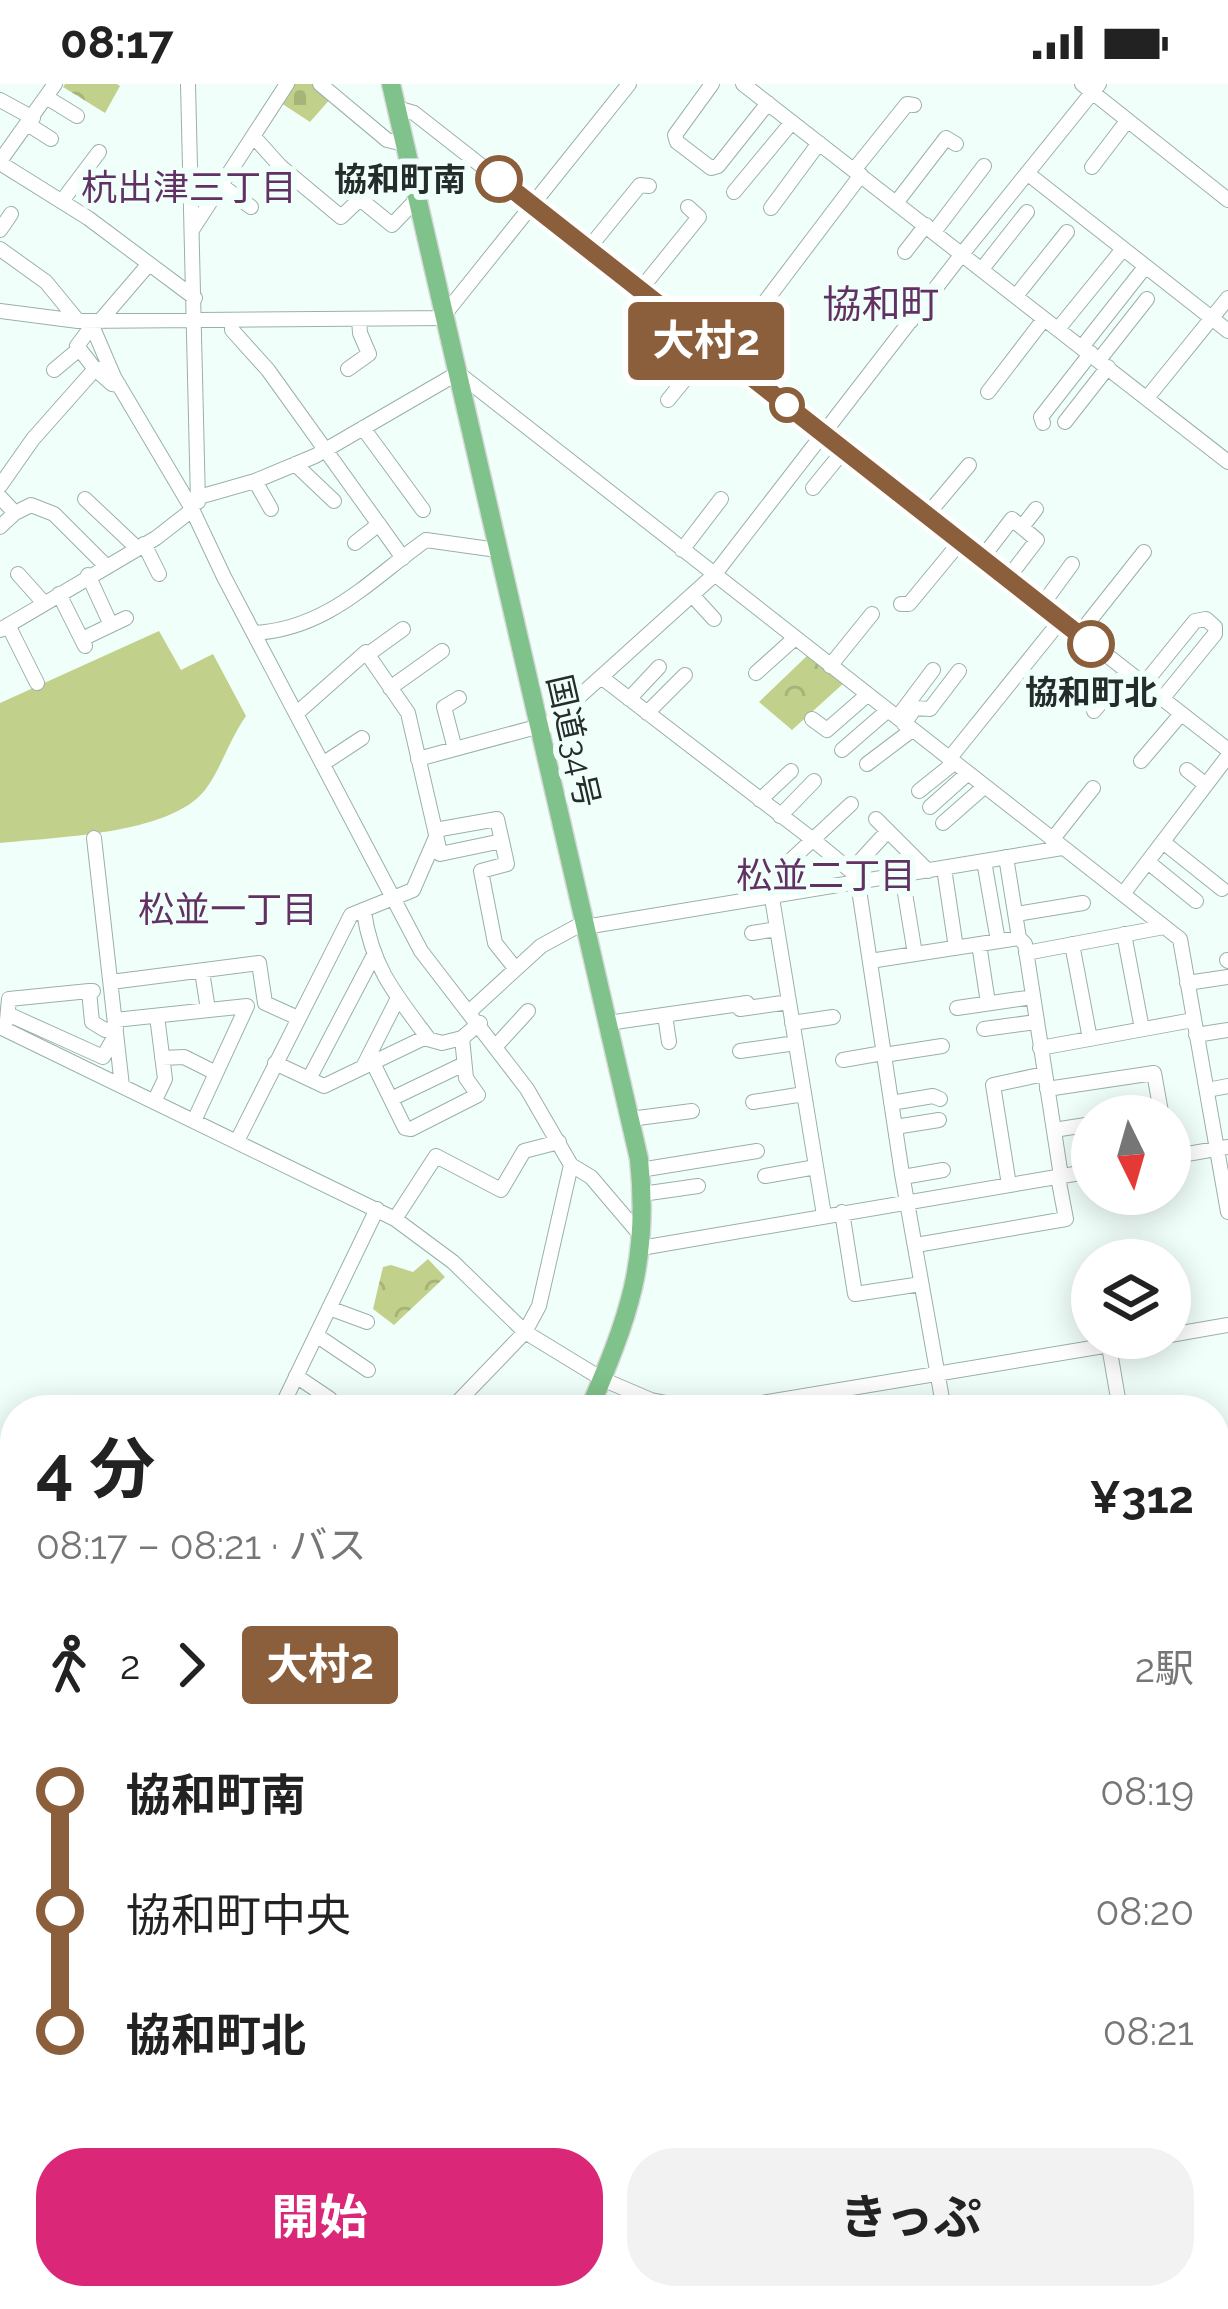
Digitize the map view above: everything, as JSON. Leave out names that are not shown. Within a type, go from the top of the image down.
[{"type":"highway","name":"国道34号","points":[[391,84],[640,1170],[641,1242],[630,1307],[595,1395]]},
{"type":"street","points":[[188,84],[196,509]]},
{"type":"street","points":[[192,230],[286,84]]},
{"type":"street","points":[[320,84],[388,140],[404,145]]},
{"type":"street","points":[[0,311],[90,322],[445,316],[629,84]]},
{"type":"street","points":[[712,84],[675,135],[677,142],[711,168],[718,166],[765,94]]},
{"type":"street","points":[[743,84],[765,94],[792,122],[1228,462]]},
{"type":"street","points":[[418,758],[540,728],[714,575],[1091,87],[1228,200]]},
{"type":"street","points":[[76,116],[49,89],[31,121],[2,154],[195,298]]},
{"type":"street","points":[[0,100],[51,139]]},
{"type":"street","points":[[668,400],[718,351],[907,104],[914,106]]},
{"type":"street","points":[[397,108],[414,112],[1228,753],[1123,894]]},
{"type":"street","points":[[1092,167],[1127,121]]},
{"type":"street","points":[[734,192],[792,122]]},
{"type":"street","points":[[254,137],[341,217],[360,199],[392,225],[416,200]]},
{"type":"street","points":[[896,202],[946,137]]},
{"type":"street","points":[[770,208],[819,143]]},
{"type":"street","points":[[62,200],[99,152]]},
{"type":"street","points":[[905,252],[984,166]]},
{"type":"street","points":[[1028,173],[1228,332]]},
{"type":"street","points":[[588,249],[640,185],[649,186]]},
{"type":"street","points":[[221,186],[251,207]]},
{"type":"street","points":[[982,269],[1027,212]]},
{"type":"street","points":[[0,230],[11,214]]},
{"type":"street","points":[[640,290],[699,216]]},
{"type":"street","points":[[1016,296],[1067,232]]},
{"type":"street","points":[[0,249],[90,322],[103,369]]},
{"type":"street","points":[[1058,328],[1123,249]]},
{"type":"street","points":[[148,265],[90,322],[79,350],[119,385],[196,509],[254,633],[421,951],[496,1046],[571,1165],[591,1177],[641,1242],[1071,1174]]},
{"type":"street","points":[[1065,422],[1145,267]]},
{"type":"street","points":[[880,297],[911,321]]},
{"type":"street","points":[[1147,398],[1228,298]]},
{"type":"street","points":[[1043,423],[1041,417],[1147,299]]},
{"type":"street","points":[[988,392],[1044,319]]},
{"type":"street","points":[[348,369],[369,354],[359,320]]},
{"type":"street","points":[[232,321],[232,330],[326,449],[403,558]]},
{"type":"street","points":[[54,370],[79,350]]},
{"type":"street","points":[[875,368],[892,379]]},
{"type":"street","points":[[0,485],[33,439],[103,369]]},
{"type":"street","points":[[38,683],[4,628],[196,509],[326,449],[458,373],[1180,939],[1194,1028],[1223,1148],[1228,1212]]},
{"type":"street","points":[[363,428],[423,510]]},
{"type":"street","points":[[814,488],[844,450]]},
{"type":"street","points":[[295,464],[334,501]]},
{"type":"street","points":[[927,515],[969,465]]},
{"type":"street","points":[[255,481],[270,509]]},
{"type":"street","points":[[0,497],[15,513]]},
{"type":"street","points":[[85,499],[98,517],[141,546],[159,574]]},
{"type":"street","points":[[682,550],[721,500]]},
{"type":"street","points":[[0,527],[31,505],[54,514],[104,565]]},
{"type":"street","points":[[1022,526],[1036,509]]},
{"type":"street","points":[[982,558],[1012,519],[1022,526],[1037,540],[1008,578]]},
{"type":"street","points":[[355,543],[379,524]]},
{"type":"street","points":[[254,633],[278,632],[360,600],[426,540],[497,550]]},
{"type":"street","points":[[901,604],[909,604],[961,542]]},
{"type":"street","points":[[1078,634],[1144,552]]},
{"type":"street","points":[[1042,605],[1072,564]]},
{"type":"street","points":[[18,574],[44,604]]},
{"type":"street","points":[[58,594],[83,642],[118,621],[88,575]]},
{"type":"street","points":[[692,595],[715,619]]},
{"type":"street","points":[[830,666],[872,614]]},
{"type":"street","points":[[1144,684],[1195,621],[1206,619],[1215,627],[1215,634],[1162,698]]},
{"type":"street","points":[[920,791],[952,761],[1061,620]]},
{"type":"street","points":[[297,713],[363,649],[404,629]]},
{"type":"street","points":[[756,673],[795,638]]},
{"type":"street","points":[[363,649],[408,712],[440,854],[502,842]]},
{"type":"street","points":[[390,688],[442,651]]},
{"type":"street","points":[[629,699],[659,667]]},
{"type":"street","points":[[867,764],[933,670]]},
{"type":"street","points":[[842,751],[915,708],[930,709],[959,671]]},
{"type":"street","points":[[1094,711],[1127,671]]},
{"type":"street","points":[[646,712],[685,675]]},
{"type":"street","points":[[601,677],[812,839],[854,877],[939,1395]]},
{"type":"street","points":[[812,718],[826,730],[867,695]]},
{"type":"street","points":[[455,749],[439,708],[459,698]]},
{"type":"street","points":[[1141,761],[1181,714]]},
{"type":"street","points":[[323,763],[362,738]]},
{"type":"street","points":[[1187,770],[1206,785]]},
{"type":"street","points":[[760,800],[790,771]]},
{"type":"street","points":[[930,807],[968,774]]},
{"type":"street","points":[[780,816],[814,781]]},
{"type":"street","points":[[943,823],[984,787]]},
{"type":"street","points":[[368,1065],[405,1128],[411,1129],[478,1095],[466,1078],[462,1038],[515,968],[541,946],[585,925],[772,898],[854,877],[902,875],[1057,844],[1093,788]]},
{"type":"street","points":[[778,872],[850,803]]},
{"type":"street","points":[[435,834],[497,819],[507,864],[481,871],[491,898],[495,943],[515,968]]},
{"type":"street","points":[[877,819],[936,869],[956,948]]},
{"type":"street","points":[[237,1141],[351,915],[413,890],[435,834]]},
{"type":"street","points":[[854,877],[884,835],[891,834]]},
{"type":"street","points":[[94,838],[122,1086]]},
{"type":"street","points":[[1163,842],[1222,889]]},
{"type":"street","points":[[922,1244],[1071,1218],[1006,857]]},
{"type":"street","points":[[984,861],[998,941]]},
{"type":"street","points":[[1148,862],[1196,901]]},
{"type":"street","points":[[902,875],[915,954]]},
{"type":"street","points":[[467,910],[491,898]]},
{"type":"street","points":[[772,898],[824,1215]]},
{"type":"street","points":[[1016,914],[1083,903]]},
{"type":"street","points":[[364,912],[382,976],[428,1037],[442,1043],[462,1038]]},
{"type":"street","points":[[870,961],[998,941],[1072,944],[1164,927]]},
{"type":"street","points":[[752,933],[777,929]]},
{"type":"street","points":[[1124,934],[1142,1029]]},
{"type":"street","points":[[979,944],[988,1004]]},
{"type":"street","points":[[1072,944],[1090,1039]]},
{"type":"street","points":[[309,1079],[374,955]]},
{"type":"street","points":[[4,1023],[9,999],[259,963],[265,1003]]},
{"type":"street","points":[[202,970],[208,1010]]},
{"type":"street","points":[[1187,983],[1228,977]]},
{"type":"street","points":[[89,991],[92,1022],[105,1030],[157,1016],[265,1003],[298,1018]]},
{"type":"street","points":[[957,1008],[1033,997]]},
{"type":"street","points":[[368,1065],[398,998]]},
{"type":"street","points":[[724,1012],[789,1001]]},
{"type":"street","points":[[609,1026],[746,1003]]},
{"type":"street","points":[[194,1121],[247,1006]]},
{"type":"street","points":[[496,1046],[528,1011]]},
{"type":"street","points":[[154,1102],[165,1079],[157,1016]]},
{"type":"street","points":[[792,1022],[832,1017]]},
{"type":"street","points":[[609,1026],[669,1021],[669,1042]]},
{"type":"street","points":[[984,1029],[1036,1022]]},
{"type":"street","points":[[4,1023],[103,1058],[116,1028]]},
{"type":"street","points":[[4,1023],[395,1219],[453,1262],[525,1332],[602,1379],[644,1395]]},
{"type":"street","points":[[1040,1048],[1142,1029],[1228,1030]]},
{"type":"street","points":[[275,1063],[324,1086],[428,1037]]},
{"type":"street","points":[[740,1051],[796,1043]]},
{"type":"street","points":[[843,1060],[942,1046]]},
{"type":"street","points":[[162,1058],[184,1057],[216,1073]]},
{"type":"street","points":[[391,1099],[464,1064]]},
{"type":"street","points":[[1010,1185],[993,1085],[1154,1073],[1158,1095]]},
{"type":"street","points":[[1207,1090],[1228,1086]]},
{"type":"street","points":[[753,1102],[804,1094]]},
{"type":"street","points":[[891,1103],[932,1096],[940,1099]]},
{"type":"street","points":[[630,1119],[692,1112]]},
{"type":"street","points":[[895,1127],[939,1120]]},
{"type":"street","points":[[1054,1130],[1071,1127]]},
{"type":"street","points":[[395,1219],[436,1156],[501,1190],[524,1151],[559,1142]]},
{"type":"street","points":[[1191,1153],[1223,1148]]},
{"type":"street","points":[[640,1170],[757,1151]]},
{"type":"street","points":[[464,1395],[525,1332],[538,1306],[571,1165]]},
{"type":"street","points":[[765,1176],[816,1167]]},
{"type":"street","points":[[903,1177],[943,1170]]},
{"type":"street","points":[[642,1194],[698,1186]]},
{"type":"street","points":[[287,1395],[376,1210]]},
{"type":"street","points":[[842,1213],[855,1294],[921,1284]]},
{"type":"street","points":[[329,1308],[367,1322]]},
{"type":"street","points":[[1191,1331],[1228,1325]]},
{"type":"street","points":[[316,1335],[368,1370]]},
{"type":"street","points":[[824,1395],[1071,1353]]},
{"type":"street","points":[[1111,1359],[1117,1395]]},
{"type":"street","points":[[296,1376],[324,1395]]},
{"type":"green space","points":[[289,84],[317,84],[332,97],[310,122],[278,101]]},
{"type":"green space","points":[[120,86],[105,113],[63,87]]},
{"type":"green space","points":[[159,631],[181,670],[213,654],[246,716],[205,790],[188,805],[139,825],[0,843],[0,703]]},
{"type":"green space","points":[[809,654],[845,682],[792,730],[759,702]]},
{"type":"green space","points":[[428,1259],[445,1277],[394,1325],[373,1309],[383,1267],[413,1272]]},
{"type":"bus line","name":"大村2","points":[[499,179],[1091,644]]},
{"type":"place","name":"協和町南","points":[[499,179]]},
{"type":"place","name":"協和町北","points":[[1091,644]]},
{"type":"district","name":"杭出津三丁目","points":[[189,187]]},
{"type":"district","name":"協和町","points":[[881,304]]},
{"type":"district","name":"松並二丁目","points":[[826,875]]},
{"type":"district","name":"松並一丁目","points":[[228,909]]}]
